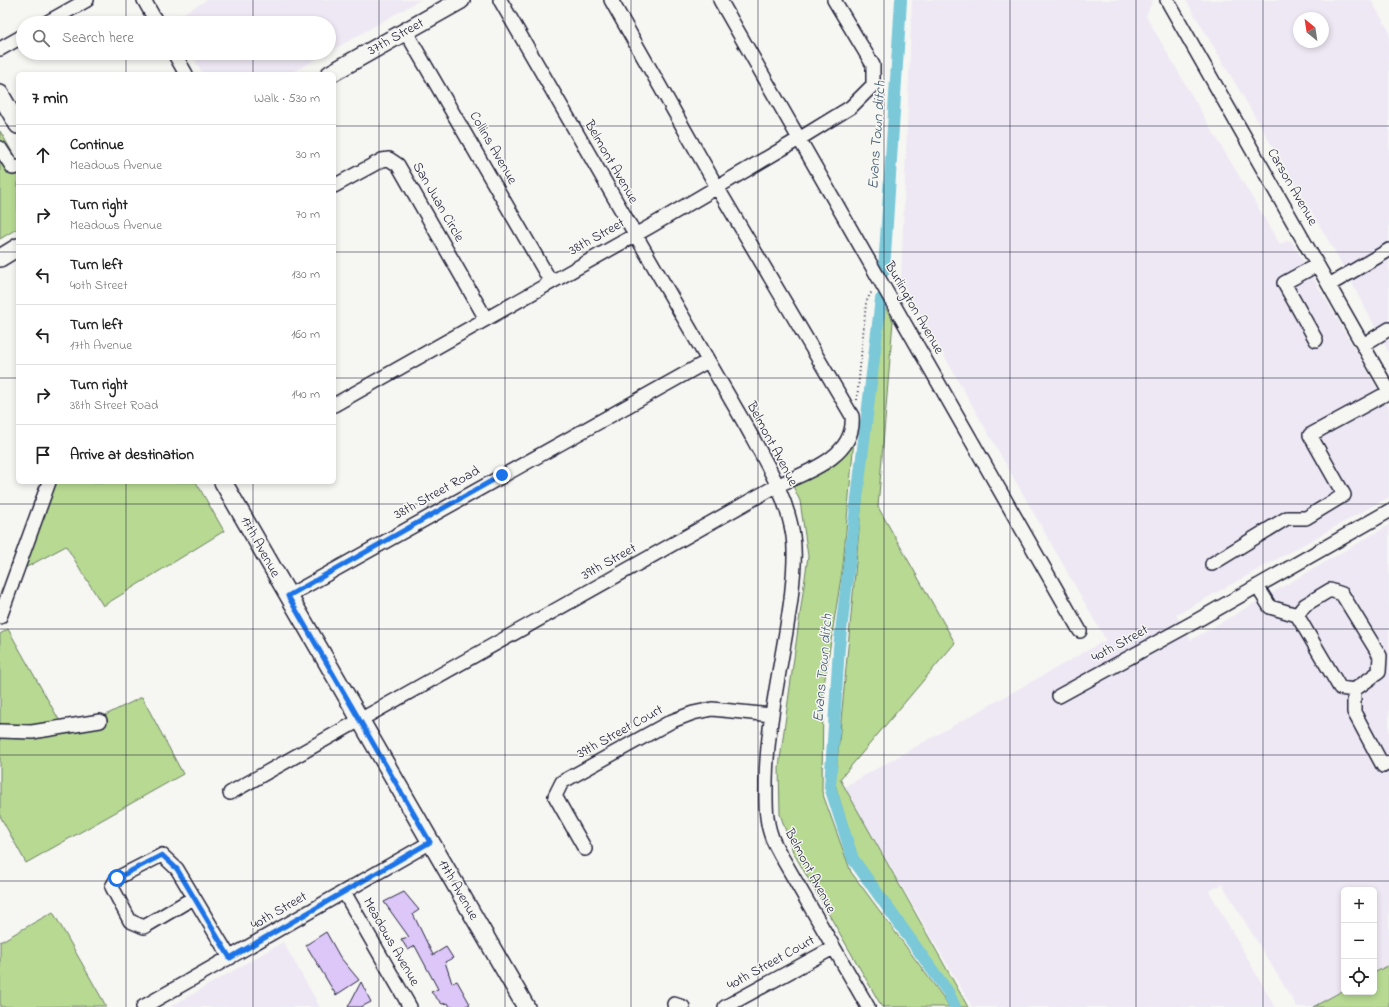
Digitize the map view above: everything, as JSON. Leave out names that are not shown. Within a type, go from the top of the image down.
[{"type":"main road","name":"37th Street","points":[[334,72],[461,0]]},
{"type":"main road","points":[[0,94],[16,122]]},
{"type":"main road","points":[[0,258],[16,248]]},
{"type":"main road","name":"17th Avenue","points":[[224,484],[526,1007]]},
{"type":"street","points":[[58,16],[87,0]]},
{"type":"street","points":[[144,0],[153,16]]},
{"type":"street","name":"Belmont Avenue","points":[[500,0],[778,485],[790,518],[794,538],[794,572],[788,618],[771,715],[766,761],[765,805],[771,834],[780,854],[868,1007]]},
{"type":"street","points":[[611,0],[717,187],[852,416]]},
{"type":"street","name":"Burlington Avenue","points":[[720,0],[1080,631]]},
{"type":"street","name":"38th Street","points":[[336,404],[634,235],[799,139],[858,102],[873,85],[873,66],[834,0]]},
{"type":"street","name":"Carson Avenue","points":[[1167,0],[1389,391]]},
{"type":"street","name":"Collins Avenue","points":[[406,32],[551,282]]},
{"type":"street","points":[[0,49],[16,40]]},
{"type":"street","points":[[178,60],[185,72]]},
{"type":"street","points":[[0,148],[13,168],[16,167]]},
{"type":"street","name":"San Juan Circle","points":[[336,185],[382,160],[389,159],[398,165],[486,319]]},
{"type":"street","points":[[1329,285],[1389,250]]},
{"type":"street","points":[[1316,340],[1284,283],[1317,264]]},
{"type":"street","points":[[1363,345],[1389,330]]},
{"type":"street","name":"38th Street Road","points":[[288,596],[708,361]]},
{"type":"street","points":[[1212,564],[1288,518],[1306,518],[1344,496],[1310,435],[1389,391]]},
{"type":"street","name":"39th Street","points":[[230,793],[778,485],[812,470],[834,456],[847,442],[853,426],[852,416]]},
{"type":"street","points":[[0,617],[48,484]]},
{"type":"street","name":"40th Street","points":[[1059,696],[1196,621],[1389,511]]},
{"type":"street","points":[[1258,586],[1270,607],[1297,615],[1340,688],[1354,690],[1384,673],[1380,656],[1342,594],[1330,590],[1306,605],[1297,615]]},
{"type":"street","points":[[1354,690],[1354,712],[1383,766],[1389,763]]},
{"type":"street","name":"39th Street Court","points":[[585,849],[555,796],[562,782],[672,721],[693,713],[712,709],[771,715]]},
{"type":"street","points":[[0,731],[32,732],[100,721]]},
{"type":"street","name":"40th Street","points":[[143,1007],[430,842]]},
{"type":"street","points":[[193,898],[144,928],[130,921],[112,887],[117,878],[162,855],[177,869],[230,958]]},
{"type":"street","name":"Meadows Avenue","points":[[344,892],[410,1007]]},
{"type":"street","name":"40th Street Court","points":[[725,1007],[833,948]]},
{"type":"path","points":[[852,416],[859,394],[866,303],[870,294],[882,284]]},
{"type":"shaded area","points":[[207,0],[420,0],[336,48],[336,16],[179,16]]},
{"type":"shaded area","points":[[912,0],[1153,0],[1146,16],[1214,134],[1280,244],[1291,240],[1389,408],[1389,497],[1176,615],[1191,640],[1389,525],[1389,965],[1377,971],[1377,887],[1341,887],[1341,992],[1313,1007],[1297,1007],[1222,884],[1209,891],[1275,1007],[972,1007],[844,787],[1106,640],[901,280]]},
{"type":"shaded area","points":[[1186,0],[1371,0],[1389,31],[1389,353],[1337,255]]},
{"type":"shaded area","points":[[195,60],[315,60],[294,72],[202,72]]},
{"type":"shaded area","points":[[283,942],[320,1007],[170,1007],[224,976]]},
{"type":"green space","points":[[0,131],[16,159],[16,229],[0,239]]},
{"type":"green space","points":[[884,305],[893,321],[878,507],[955,643],[840,779],[968,1007],[958,1007],[950,990],[857,858],[835,784],[864,478]]},
{"type":"green space","points":[[854,439],[843,565],[823,691],[822,792],[851,872],[949,1007],[882,1007],[793,852],[780,814],[779,767],[808,556],[800,501],[793,486]]},
{"type":"green space","points":[[53,484],[197,484],[224,531],[103,606],[66,546],[23,569]]},
{"type":"green space","points":[[8,629],[67,734],[142,697],[183,774],[26,863],[0,816],[0,634]]},
{"type":"green space","points":[[53,912],[106,1006],[0,1007],[0,942]]},
{"type":"green space","points":[[1389,965],[1389,1007],[1313,1007],[1341,992],[1341,995],[1377,995],[1377,971]]},
{"type":"building","points":[[404,892],[419,910],[413,914],[433,955],[446,947],[453,958],[445,962],[452,983],[457,981],[470,1004],[464,1007],[450,1007],[448,1003],[442,1004],[431,992],[438,989],[415,946],[408,950],[401,939],[409,937],[384,902]]},
{"type":"building","points":[[326,932],[340,957],[359,980],[336,995],[306,945]]},
{"type":"building","points":[[361,982],[371,1002],[361,1007],[348,1007]]},
{"type":"waterway","name":"Evans Town ditch","points":[[884,271],[901,0]]},
{"type":"waterway","name":"Evans Town ditch","points":[[881,299],[839,648],[830,787],[853,859],[948,992],[955,1007]]},
{"type":"route","points":[[117,878],[162,855],[177,869],[230,958],[414,853],[430,842],[288,596],[502,475]]}]
